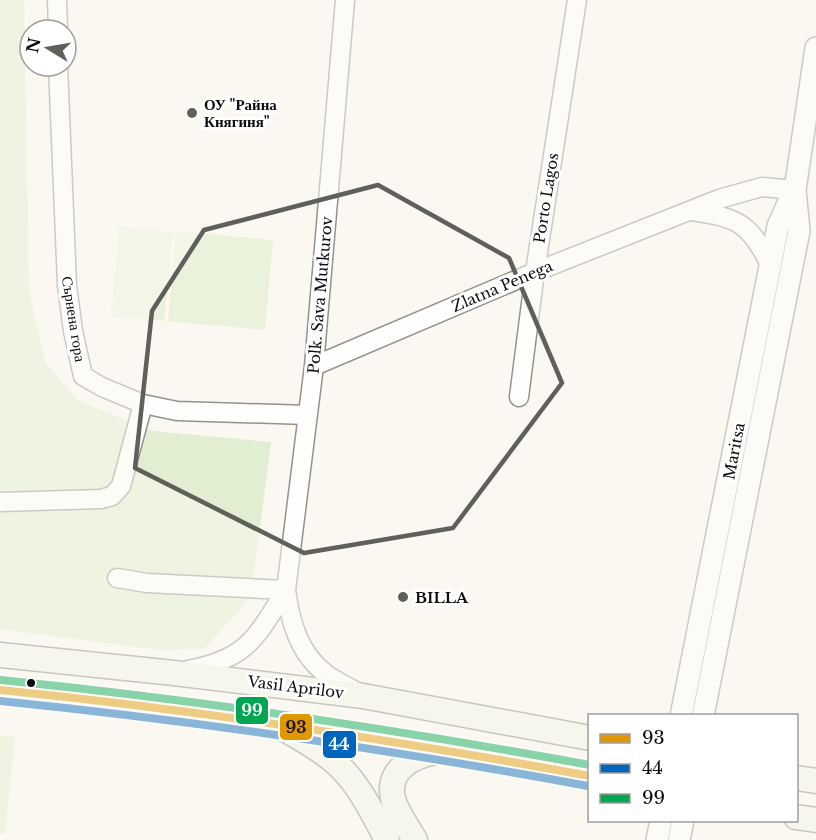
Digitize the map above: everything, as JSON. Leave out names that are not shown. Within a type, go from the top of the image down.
[{"type":"main road","name":"Vasil Aprilov","points":[[0,655],[174,672],[363,696],[588,738]]},
{"type":"main road","points":[[0,690],[70,695],[273,722],[588,776]]},
{"type":"main road","points":[[273,722],[331,758],[347,774],[387,840]]},
{"type":"main road","points":[[415,840],[394,802],[395,778],[403,765],[410,760],[446,750]]},
{"type":"main road","points":[[798,778],[816,781]]},
{"type":"main road","points":[[798,816],[816,820]]},
{"type":"street","points":[[57,0],[58,18]]},
{"type":"street","name":"Polk. Sava Mutkurov","points":[[286,590],[314,366],[345,0]]},
{"type":"street","name":"Porto Lagos","points":[[519,396],[535,272],[577,0]]},
{"type":"street","name":"Maritsa","points":[[703,714],[800,231],[795,190],[816,48]]},
{"type":"street","name":"Сърнена гора","points":[[58,78],[67,285],[73,331],[83,376],[102,387],[143,404],[177,411],[308,415]]},
{"type":"street","name":"Zlatna Penega","points":[[314,366],[535,272],[691,210],[749,189],[770,187],[795,190]]},
{"type":"street","name":"Maritsa","points":[[681,714],[778,226],[795,190]]},
{"type":"street","points":[[691,210],[728,217],[738,222],[760,244],[770,265]]},
{"type":"street","points":[[0,502],[101,499],[112,496],[121,486],[143,404]]},
{"type":"street","points":[[117,578],[147,583],[286,590]]},
{"type":"street","points":[[174,672],[208,666],[242,651],[256,636],[286,590]]},
{"type":"street","points":[[286,590],[289,610],[301,645],[326,674],[363,696]]},
{"type":"street","points":[[657,840],[661,822]]},
{"type":"street","points":[[679,840],[683,822]]},
{"type":"highlighted area","points":[[378,185],[509,258],[562,383],[453,528],[304,553],[135,468],[152,311],[204,230]]},
{"type":"green space","points":[[0,0],[24,0],[24,18],[18,18],[18,78],[25,78],[29,292],[46,364],[79,401],[153,431],[271,442],[251,597],[204,649],[159,650],[0,629]]},
{"type":"green space","points":[[119,227],[173,232],[164,321],[111,316]]},
{"type":"green space","points":[[176,231],[273,240],[265,330],[168,321]]},
{"type":"green space","points":[[0,735],[15,737],[5,834],[0,834]]},
{"type":"transit line","name":"99","points":[[1,680],[296,716],[588,765]]},
{"type":"transit line","name":"93","points":[[0,690],[296,727],[588,776]]},
{"type":"transit line","name":"44","points":[[0,701],[295,738],[442,760],[588,786]]},
{"type":"place","name":"ОУ \"Райна Княгиня\"","points":[[192,113]]},
{"type":"place","name":"BILLA","points":[[403,597]]}]
